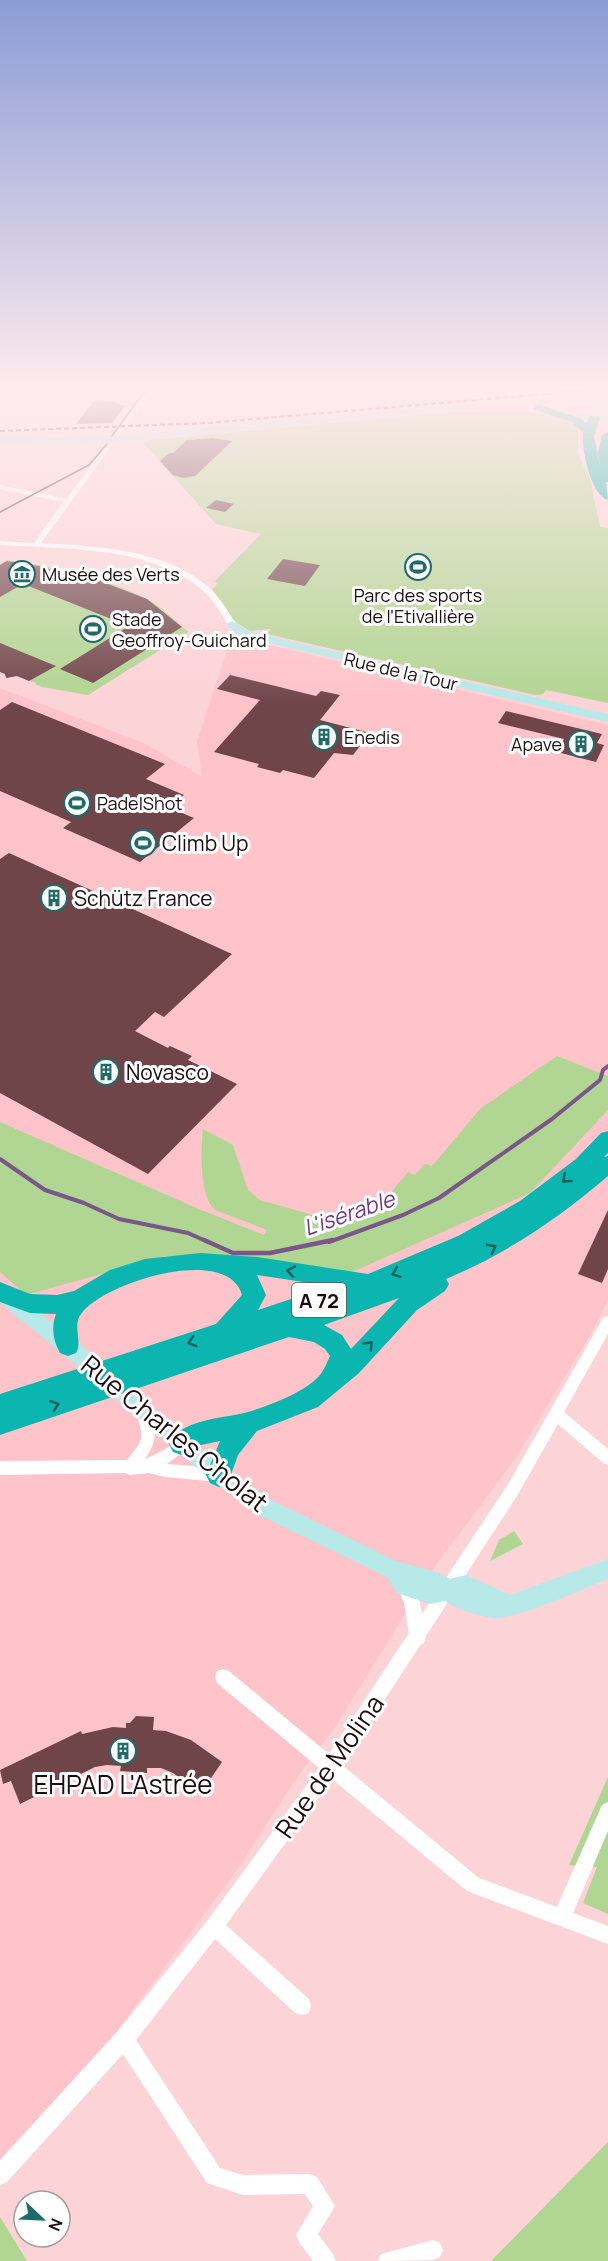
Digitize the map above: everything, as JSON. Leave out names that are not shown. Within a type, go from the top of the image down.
[{"type":"highway","name":"A 72","points":[[0,1405],[222,1333],[428,1261],[483,1235],[551,1191],[598,1150],[608,1138]]},
{"type":"highway","name":"A 72","points":[[0,1424],[375,1299],[442,1273],[495,1247],[540,1220],[588,1183],[608,1164]]},
{"type":"highway","points":[[0,1292],[35,1306],[51,1306],[79,1299],[115,1278],[150,1268],[191,1262],[237,1262],[329,1278],[351,1278],[369,1283]]},
{"type":"highway","points":[[221,1262],[242,1272],[251,1282],[254,1295],[249,1305],[222,1333]]},
{"type":"highway","points":[[182,1444],[195,1435],[248,1423],[309,1399],[350,1366],[409,1303],[437,1284],[442,1273]]},
{"type":"highway","points":[[73,1351],[63,1327],[72,1307],[79,1299]]},
{"type":"highway","points":[[289,1327],[324,1334],[340,1347],[342,1356],[339,1365],[327,1386]]},
{"type":"highway","points":[[219,1475],[223,1458],[232,1440],[248,1423]]},
{"type":"main road","name":"Rue de la Tour","points":[[232,624],[242,632],[262,638],[574,711],[608,716]]},
{"type":"main road","name":"Rue Charles Cholat","points":[[0,1292],[219,1475],[266,1508],[430,1594],[447,1588]]},
{"type":"main road","points":[[447,1588],[458,1597],[494,1608],[513,1605],[608,1569]]},
{"type":"street","points":[[36,495],[67,501]]},
{"type":"street","points":[[35,546],[72,495]]},
{"type":"street","points":[[0,543],[112,552],[168,566],[203,586],[232,624]]},
{"type":"street","name":"Rue de Molina","points":[[0,2175],[124,2039],[214,1926],[330,1768],[512,1491],[606,1330]]},
{"type":"street","points":[[130,1468],[147,1448],[150,1428],[144,1413]]},
{"type":"street","points":[[556,1414],[608,1458]]},
{"type":"street","points":[[148,1466],[169,1455],[182,1444]]},
{"type":"street","points":[[0,1468],[148,1466],[165,1470],[219,1475]]},
{"type":"street","points":[[400,1578],[412,1603],[418,1637]]},
{"type":"street","points":[[223,1677],[473,1885],[608,1935]]},
{"type":"street","points":[[562,1918],[608,1811]]},
{"type":"street","points":[[214,1926],[302,2006]]},
{"type":"street","points":[[124,2039],[214,2176],[243,2185],[310,2184],[325,2206],[306,2235],[326,2261]]},
{"type":"street","points":[[388,2261],[433,2250]]},
{"type":"shaded area","points":[[232,636],[608,725],[608,1300],[593,1330],[515,1459],[433,1569],[333,1730],[293,1783],[236,1871],[116,2032],[0,2165],[0,688],[146,744],[202,777],[197,741]]},
{"type":"green space","name":"Parc des sports de l'Etivallière","points":[[189,495],[593,495],[600,527],[608,528],[608,703],[546,690],[543,694],[535,695],[267,634],[271,629],[250,631],[234,621],[212,589],[218,583],[214,582],[261,534],[216,524]]},
{"type":"green space","name":"Stade Geoffroy-Guichard","points":[[7,560],[78,573],[128,590],[157,605],[189,632],[88,695],[42,687],[16,676],[7,678],[7,672],[0,672],[0,564]]},
{"type":"green space","points":[[557,1056],[608,1076],[608,1110],[530,1193],[350,1273],[166,1256],[26,1295],[0,1272],[0,1122],[264,1235],[267,1230],[215,1210],[210,1203],[202,1172],[203,1129],[233,1145],[248,1190],[260,1200],[327,1219],[378,1208],[408,1172],[415,1175],[425,1164],[432,1166],[481,1108]]},
{"type":"green space","points":[[514,1531],[523,1544],[490,1561],[499,1540]]},
{"type":"green space","points":[[608,1777],[608,1914],[583,1903],[597,1867],[569,1865]]},
{"type":"green space","points":[[608,2142],[608,2261],[491,2261]]},
{"type":"green space","points":[[0,2217],[12,2237],[12,2249],[20,2249],[27,2261],[0,2261]]},
{"type":"building","points":[[216,500],[234,504],[225,512],[206,508]]},
{"type":"building","points":[[283,559],[320,565],[305,586],[267,579]]},
{"type":"building","points":[[7,561],[45,567],[66,577],[75,572],[103,582],[147,599],[182,627],[93,683],[60,669],[129,626],[26,585],[21,585],[0,597],[0,565]]},
{"type":"building","points":[[0,643],[56,666],[29,681],[17,676],[6,678],[5,674],[0,672]]},
{"type":"building","points":[[230,675],[316,696],[321,691],[340,695],[320,720],[370,733],[353,755],[334,753],[314,778],[283,770],[280,773],[257,767],[259,764],[214,752],[260,700],[217,689]]},
{"type":"building","points":[[12,702],[165,764],[146,779],[184,795],[168,807],[194,818],[140,862],[63,828],[71,822],[0,791],[0,710]]},
{"type":"building","points":[[506,711],[602,734],[597,743],[604,745],[596,762],[557,752],[564,739],[498,723]]},
{"type":"building","points":[[9,853],[232,954],[164,1017],[155,1012],[135,1031],[168,1048],[170,1046],[192,1056],[188,1060],[237,1084],[148,1174],[0,1093],[0,859]]},
{"type":"building","points":[[608,1210],[608,1269],[602,1283],[578,1274]]},
{"type":"building","name":"EHPAD L'Astrée","points":[[136,1716],[154,1717],[153,1730],[166,1731],[191,1740],[222,1762],[201,1793],[173,1773],[161,1768],[147,1768],[147,1773],[120,1771],[121,1766],[107,1765],[95,1767],[20,1804],[11,1781],[3,1784],[0,1770],[81,1731],[82,1734],[113,1727],[126,1728],[126,1723],[130,1723]]},
{"type":"waterway","name":"L'isérable","points":[[329,1242],[403,1215],[439,1198],[552,1119],[600,1080],[603,1070],[608,1066]]},
{"type":"waterway","name":"L'isérable","points":[[0,1159],[45,1190],[84,1203],[119,1219],[188,1233],[208,1242]]},
{"type":"waterway","name":"L'isérable","points":[[204,1240],[233,1253],[270,1253],[333,1240]]},
{"type":"tram line","points":[[0,512],[33,495]]},
{"type":"place","name":"Parc des sports de l'Etivallière","points":[[418,567]]},
{"type":"place","name":"Musée des Verts","points":[[22,574]]},
{"type":"place","name":"Stade Geoffroy-Guichard","points":[[93,629]]},
{"type":"place","name":"Enedis","points":[[324,737]]},
{"type":"place","name":"Apave","points":[[581,744]]},
{"type":"place","name":"PadelShot","points":[[77,803]]},
{"type":"place","name":"Climb Up","points":[[143,843]]},
{"type":"place","name":"Schütz France","points":[[54,898]]},
{"type":"place","name":"Novasco","points":[[106,1072]]},
{"type":"place","name":"EHPAD L'Astrée","points":[[123,1751]]}]
